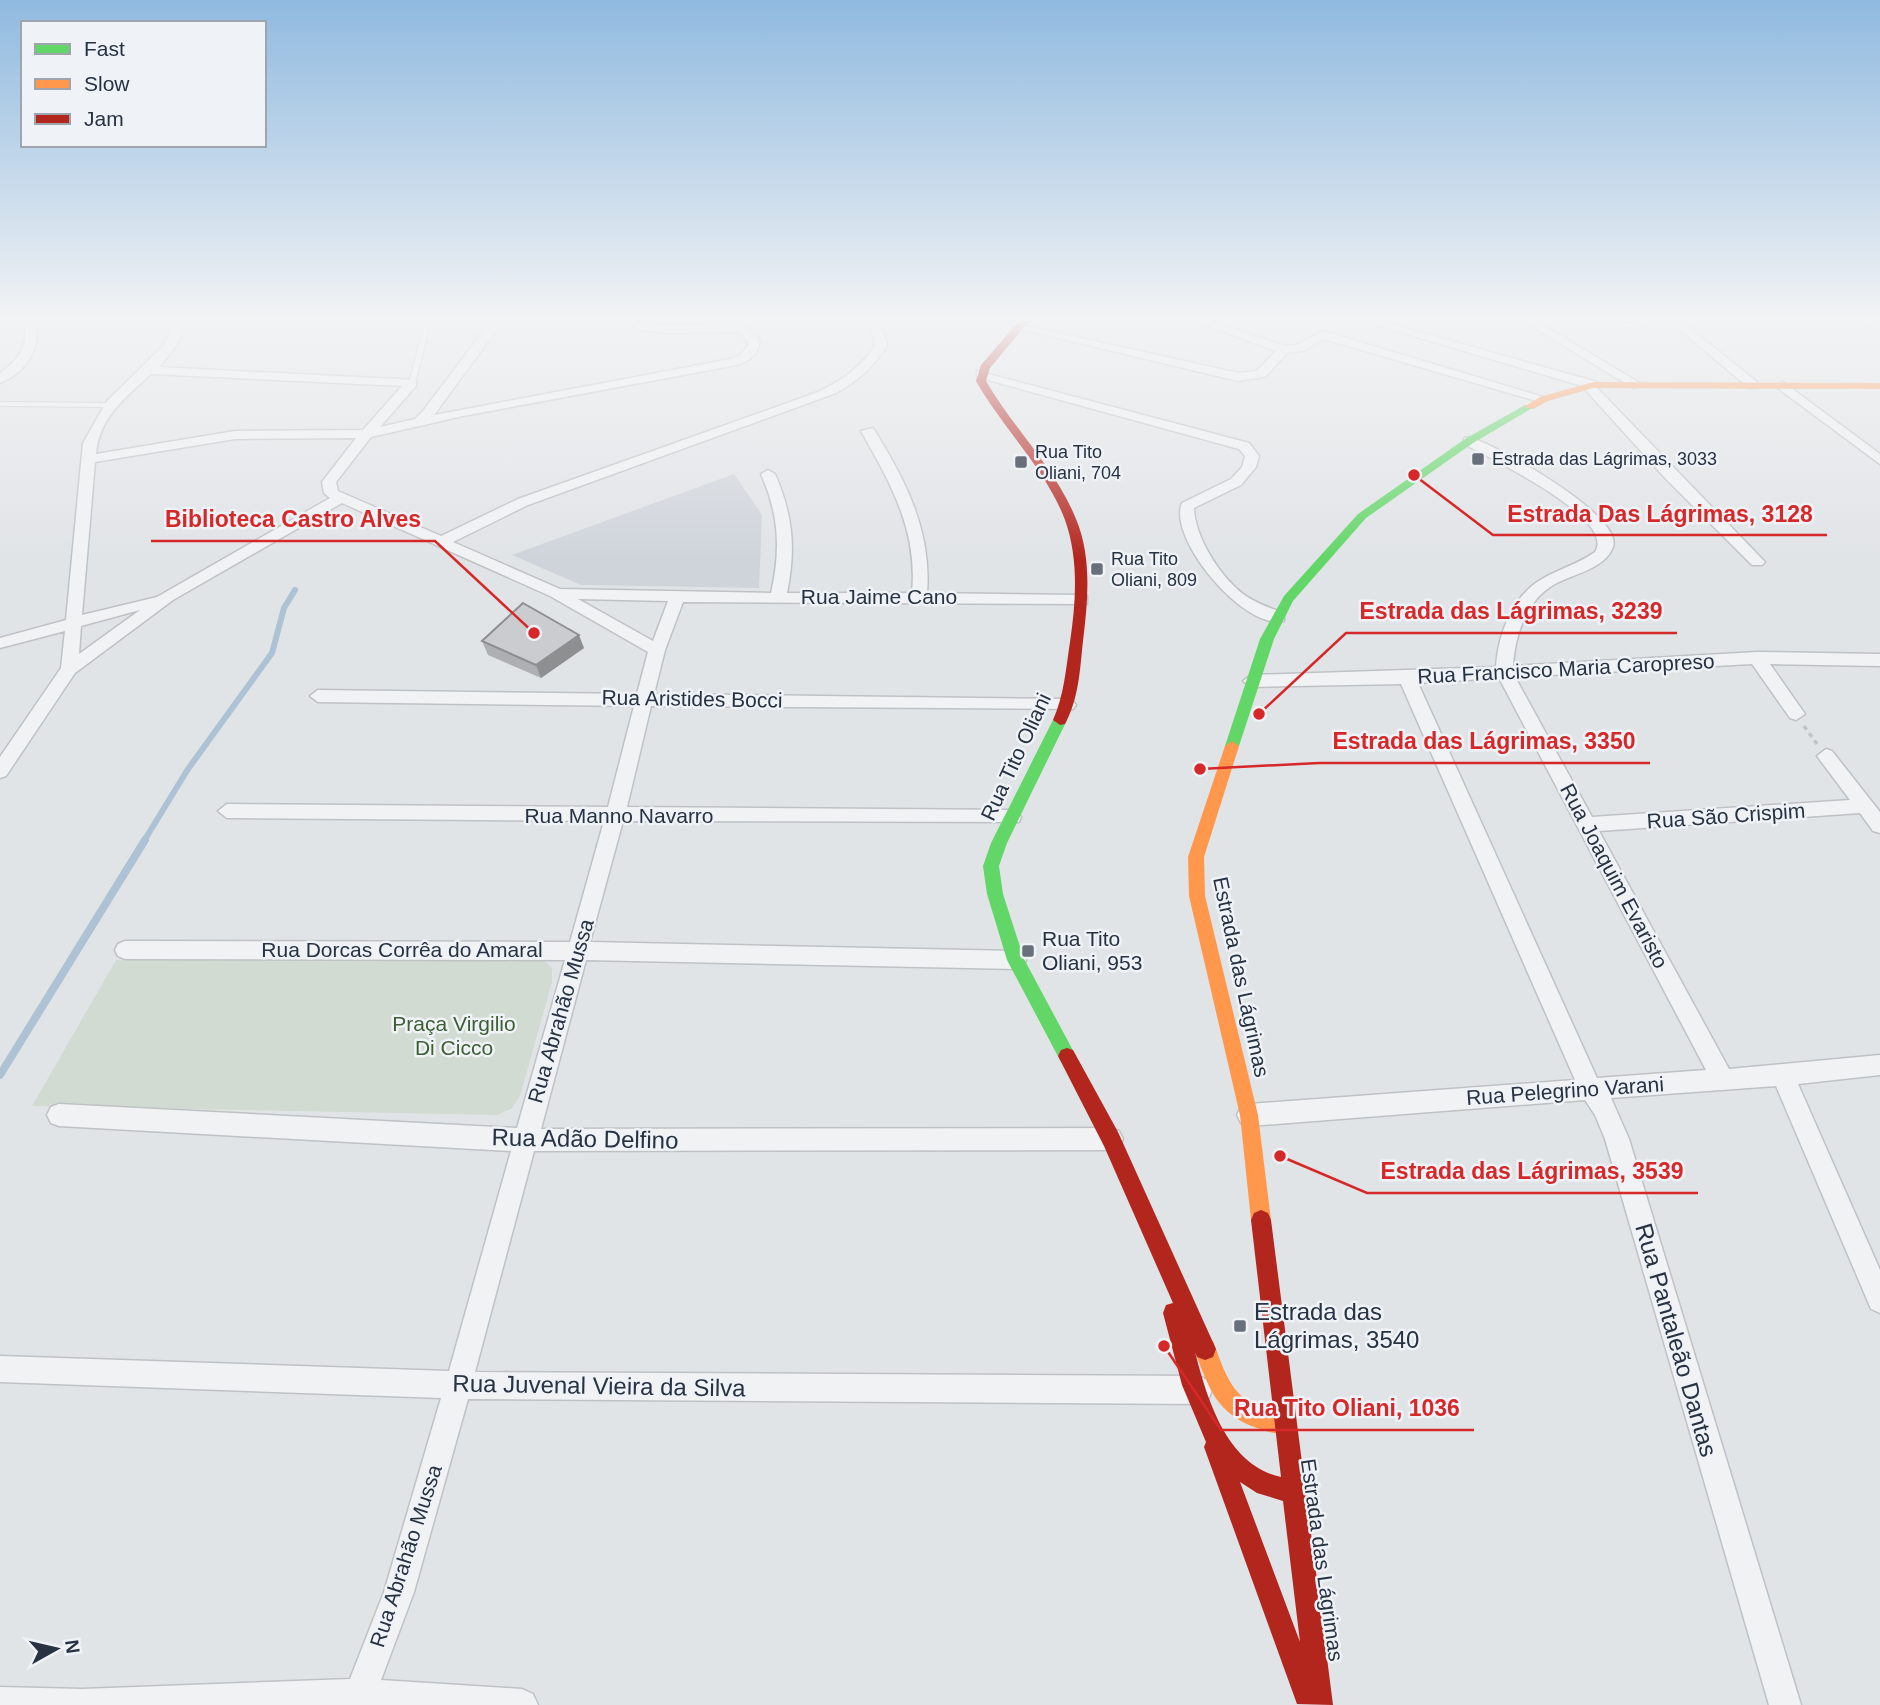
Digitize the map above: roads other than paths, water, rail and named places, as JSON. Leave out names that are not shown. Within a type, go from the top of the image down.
[{"type":"main road","name":"Rua Tito Oliani","points":[[991,401],[1068,513],[1081,564],[1081,600],[1067,705],[991,866],[995,894],[1016,960],[1111,1139],[1216,1378],[1229,1400],[1242,1413],[1256,1419],[1283,1423]]},
{"type":"main road","name":"Estrada das Lágrimas","points":[[1320,1705],[1283,1423],[1249,1115],[1197,896],[1196,857],[1251,681],[1288,598],[1362,516],[1469,441],[1541,401]]},
{"type":"main road","name":"Rua Tito Oliani","points":[[1147,1219],[1209,1431],[1229,1458],[1244,1471],[1263,1484],[1293,1492]]},
{"type":"main road","points":[[1209,1431],[1311,1705]]},
{"type":"street","points":[[69,669],[88,459],[96,426],[115,401]]},
{"type":"street","points":[[396,401],[329,482],[331,493],[555,593],[657,650]]},
{"type":"street","points":[[416,425],[438,401]]},
{"type":"street","points":[[88,459],[235,435],[366,434],[525,401]]},
{"type":"street","points":[[439,543],[523,502],[809,401]]},
{"type":"street","points":[[1078,401],[1244,446],[1252,456],[1251,466],[1243,477],[1233,486],[1194,501],[1188,506],[1186,518],[1202,549],[1229,590],[1278,617]]},
{"type":"street","points":[[1603,401],[1671,476],[1757,562]]},
{"type":"street","points":[[1802,401],[1880,460]]},
{"type":"street","points":[[868,431],[916,526],[924,570],[919,596]]},
{"type":"street","points":[[1469,441],[1577,506],[1596,522],[1606,542],[1604,552],[1591,564],[1542,585],[1528,600],[1510,632],[1504,652],[1504,672]]},
{"type":"street","points":[[768,474],[785,519],[789,551],[778,597]]},
{"type":"street","points":[[0,771],[69,669],[168,597],[340,498]]},
{"type":"street","name":"Rua Jaime Cano","points":[[555,593],[677,598],[919,596],[1081,600]]},
{"type":"street","points":[[0,643],[168,597]]},
{"type":"street","name":"Rua Abrahão Mussa","points":[[358,1700],[399,1592],[615,816],[657,650],[677,598]]},
{"type":"street","points":[[1756,658],[1796,714]]},
{"type":"street","name":"Rua Francisco Maria Caropreso","points":[[1251,681],[1407,678],[1756,658],[1880,660]]},
{"type":"street","name":"Rua Joaquim Evaristo","points":[[1504,672],[1723,1080]]},
{"type":"street","name":"Rua Pantaleão Dantas","points":[[1407,678],[1590,1089],[1604,1108],[1617,1139],[1785,1705]]},
{"type":"street","name":"Rua Aristides Bocci","points":[[318,696],[1067,705]]},
{"type":"street","points":[[1826,756],[1880,826]]},
{"type":"street","name":"Rua São Crispim","points":[[1587,825],[1865,806]]},
{"type":"street","name":"Rua Manno Navarro","points":[[227,811],[1012,817]]},
{"type":"street","name":"Rua Dorcas Corrêa do Amaral","points":[[125,950],[578,951],[1016,960]]},
{"type":"street","name":"Rua Pelegrino Varani","points":[[1249,1115],[1783,1076],[1880,1065]]},
{"type":"street","points":[[1783,1076],[1880,1300]]},
{"type":"street","name":"Rua Adão Delfino","points":[[59,1115],[524,1140],[1111,1139]]},
{"type":"street","name":"Rua Juvenal Vieira da Silva","points":[[0,1369],[458,1385],[1198,1390]]},
{"type":"street","points":[[0,1703],[358,1700],[522,1705]]},
{"type":"lane","points":[[0,404],[110,405]]},
{"type":"waterway","points":[[144,841],[188,769],[272,653],[284,608],[295,590]]},
{"type":"waterway","points":[[0,1075],[145,840]]},
{"type":"place","name":"Estrada das Lágrimas, 3033","points":[[1478,459]]},
{"type":"place","name":"Rua Tito Oliani, 704","points":[[1021,462]]},
{"type":"place","name":"Estrada Das Lágrimas, 3128","points":[[1414,475]]},
{"type":"place","name":"Rua Tito Oliani, 809","points":[[1097,569]]},
{"type":"place","name":"Biblioteca Castro Alves","points":[[534,633]]},
{"type":"place","name":"Estrada das Lágrimas, 3239","points":[[1259,714]]},
{"type":"place","name":"Estrada das Lágrimas, 3350","points":[[1200,769]]},
{"type":"place","name":"Rua Tito Oliani, 953","points":[[1028,951]]},
{"type":"place","name":"Estrada das Lágrimas, 3539","points":[[1280,1156]]},
{"type":"place","name":"Estrada das Lágrimas, 3540","points":[[1240,1326]]},
{"type":"place","name":"Rua Tito Oliani, 1036","points":[[1164,1346]]},
{"type":"park label","name":"Praça Virgilio Di Cicco","points":[[454,1036]]}]
